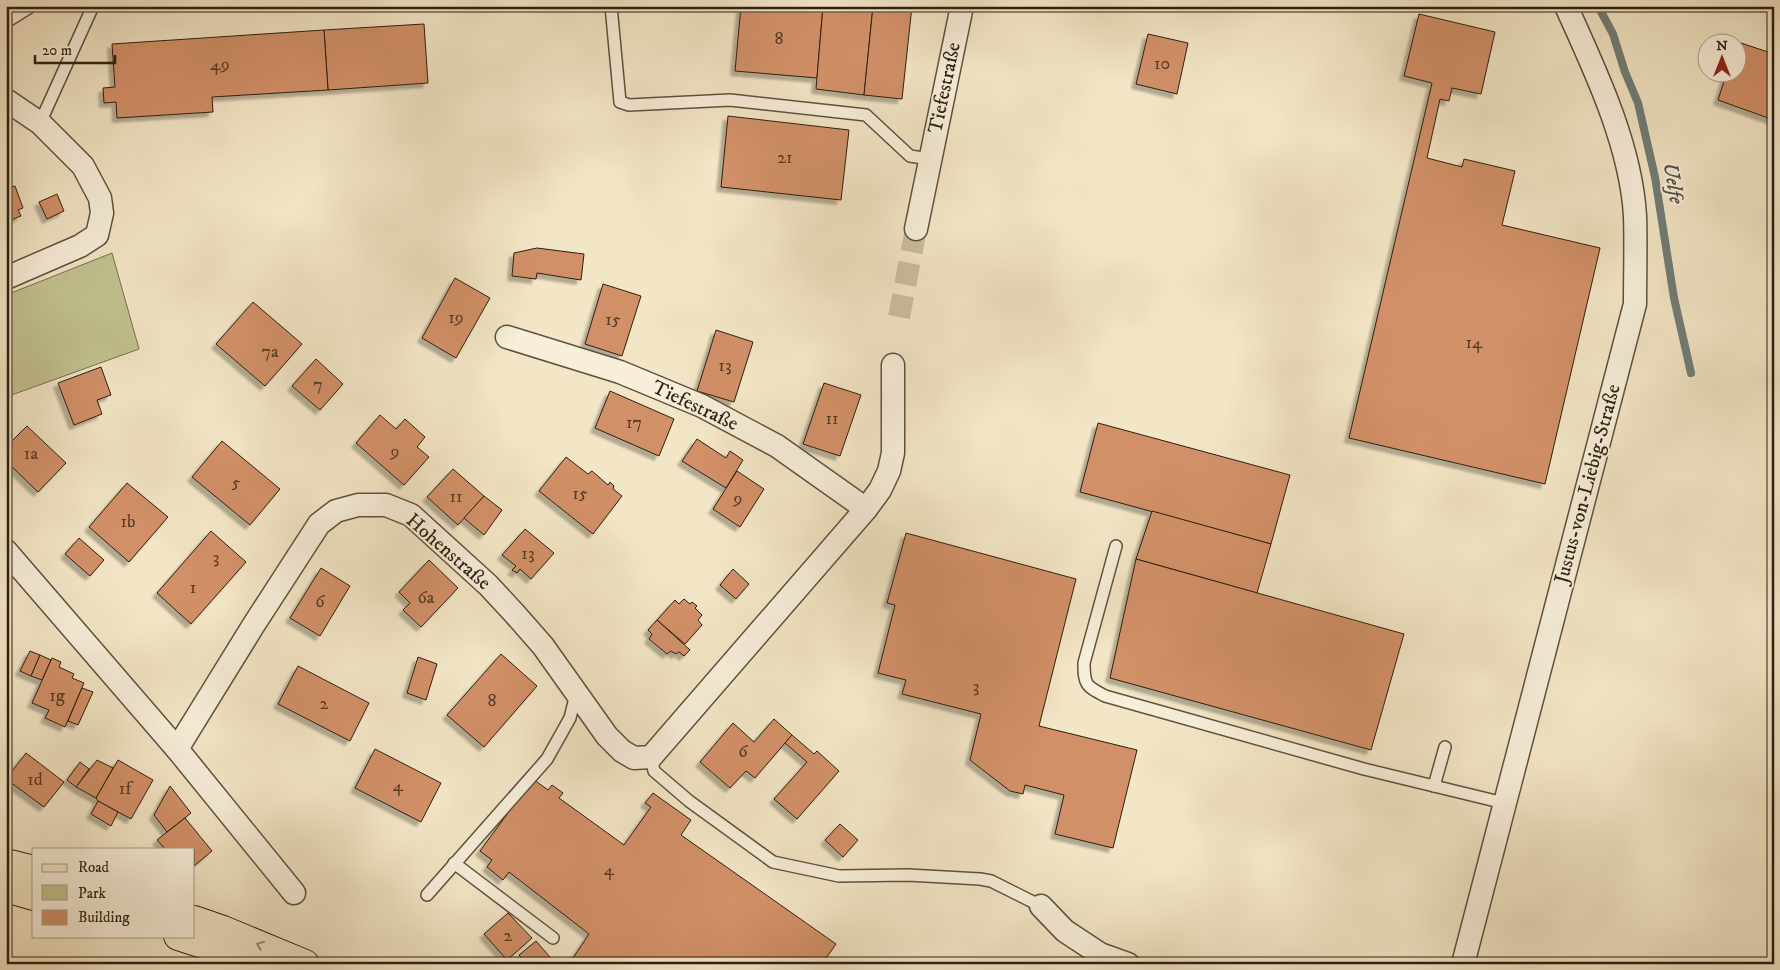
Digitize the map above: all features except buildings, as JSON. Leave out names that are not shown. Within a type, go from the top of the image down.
[{"type":"main road","points":[[6,863],[32,870]]},
{"type":"main road","points":[[6,888],[32,895]]},
{"type":"main road","points":[[195,920],[305,964]]},
{"type":"main road","points":[[184,938],[221,950],[253,964]]},
{"type":"street","name":"Tiefestraße","points":[[916,229],[962,6]]},
{"type":"street","name":"Justus-von-Liebig-Straße","points":[[1462,964],[1635,304],[1635,214],[1627,166],[1606,96],[1566,6]]},
{"type":"street","points":[[6,100],[40,123],[83,166],[100,198],[102,213],[97,235],[80,246],[6,278]]},
{"type":"street","name":"Tiefestraße","points":[[508,337],[620,372],[702,406],[777,446],[866,509]]},
{"type":"street","points":[[651,757],[866,509],[880,490],[889,471],[893,453],[892,365]]},
{"type":"street","name":"Hohenstraße","points":[[177,749],[319,524],[336,511],[358,504],[386,505],[411,515],[488,585],[514,613],[543,646],[607,736],[622,752],[634,758],[651,757]]},
{"type":"street","points":[[6,551],[177,749],[294,893]]},
{"type":"street","points":[[1041,906],[1065,931],[1100,954],[1128,964]]},
{"type":"lane","points":[[40,123],[93,6]]},
{"type":"lane","points":[[611,6],[620,102],[628,105],[730,100],[866,115],[910,156],[930,159]]},
{"type":"lane","points":[[6,22],[30,7]]},
{"type":"lane","points":[[1116,546],[1084,663],[1084,678],[1089,688],[1104,696],[1364,769],[1504,803]]},
{"type":"lane","points":[[426,895],[547,759],[570,718],[576,694]]},
{"type":"lane","points":[[1434,786],[1445,747]]},
{"type":"lane","points":[[651,757],[654,770],[688,801],[773,862],[840,876],[908,875],[980,879],[991,881],[1041,906]]},
{"type":"lane","points":[[454,863],[553,938]]},
{"type":"green space","points":[[112,253],[139,349],[6,397],[6,295]]},
{"type":"waterway","name":"Uelfe","points":[[1598,6],[1613,34],[1625,72],[1638,103],[1655,177],[1674,298],[1691,373]]},
{"type":"tunnel","points":[[899,317],[916,229]]}]
